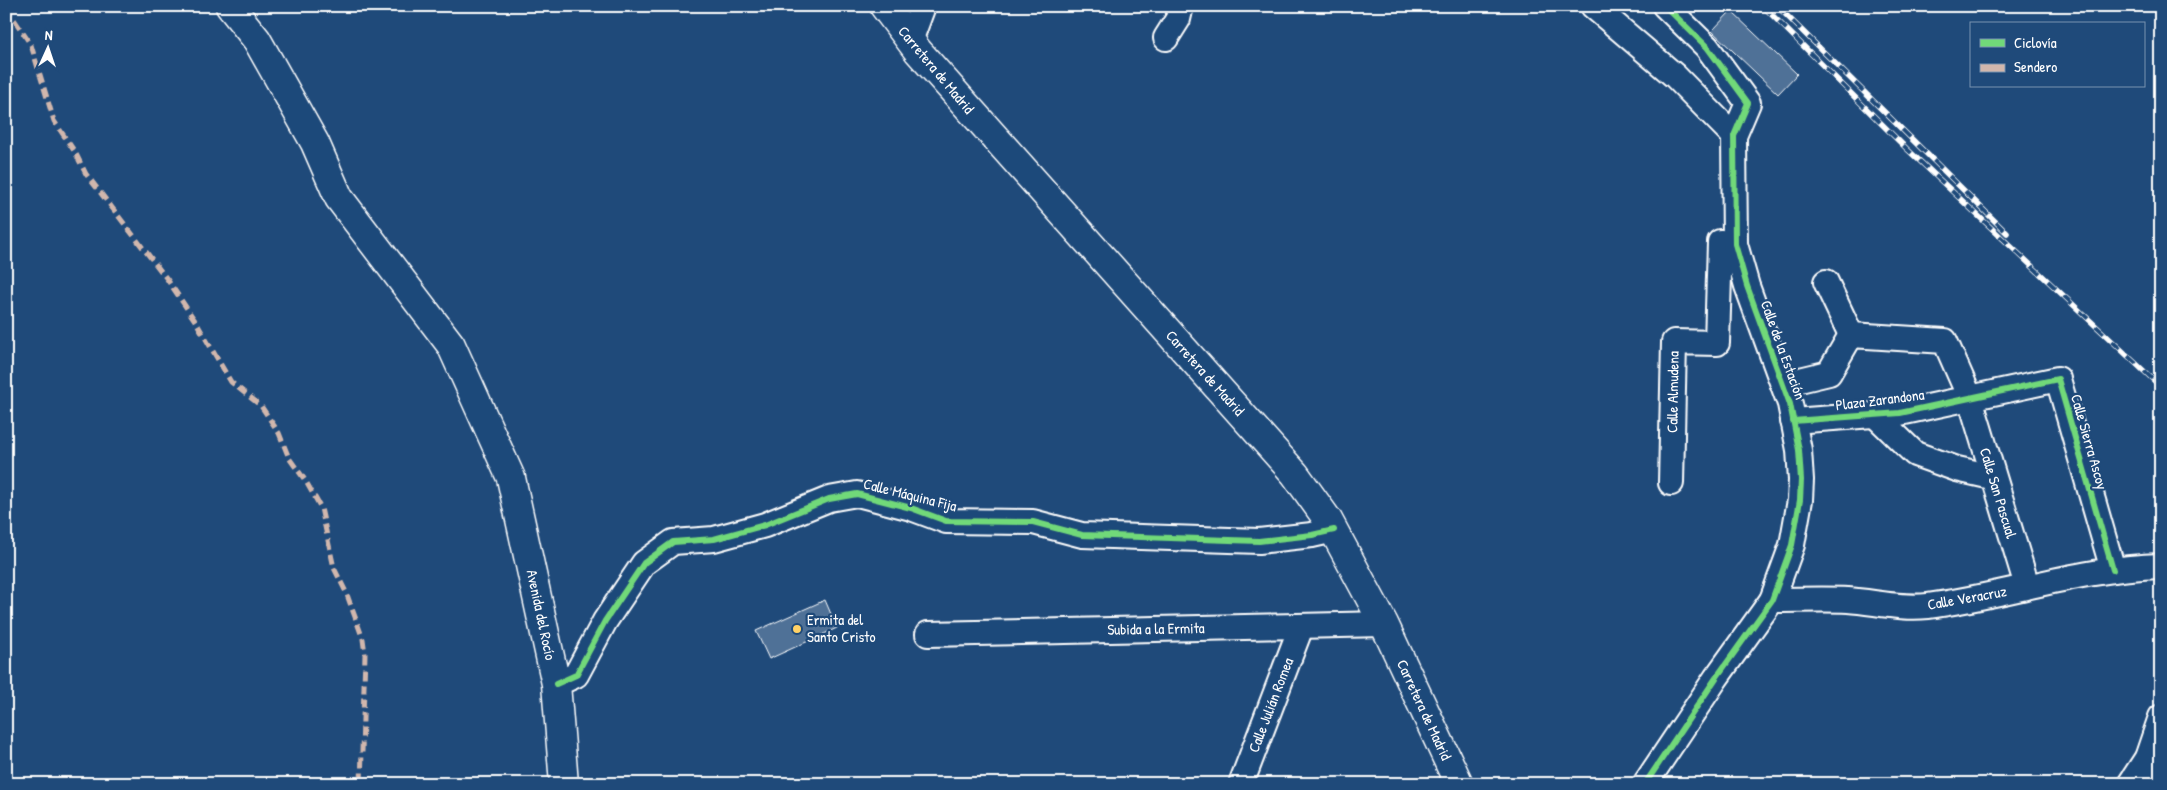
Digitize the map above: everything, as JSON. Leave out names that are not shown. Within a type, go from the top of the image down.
[{"type":"main road","name":"Avenida del Rocío","points":[[230,6],[257,40],[314,143],[339,198],[451,345],[511,478],[556,684],[564,784]]},
{"type":"main road","name":"Carretera de Madrid","points":[[884,6],[910,41],[1295,474],[1334,530],[1384,624],[1459,784]]},
{"type":"street","points":[[910,41],[923,6]]},
{"type":"street","points":[[1166,38],[1178,19],[1181,6]]},
{"type":"street","points":[[1593,6],[1675,76],[1734,136]]},
{"type":"street","name":"Calle de la Estación","points":[[1646,784],[1716,678],[1772,600],[1792,545],[1800,500],[1801,480],[1799,450],[1790,404],[1747,286],[1735,244],[1734,136],[1748,103],[1707,47],[1665,6]]},
{"type":"street","name":"Calle Almudena","points":[[1671,483],[1674,342],[1717,343],[1720,242],[1735,244]]},
{"type":"street","points":[[1826,282],[1851,335],[1945,341],[1970,398]]},
{"type":"street","name":"Calle de la Estación","points":[[1784,384],[1829,372],[1851,335]]},
{"type":"street","name":"Calle Sierra Ascoy","points":[[1970,398],[2058,379],[2113,570]]},
{"type":"street","name":"Plaza Zarandona","points":[[1793,421],[1900,413],[1970,398]]},
{"type":"street","name":"Calle San Pascual","points":[[1970,398],[1992,477],[2027,586]]},
{"type":"street","name":"Plaza Zarandona","points":[[1875,415],[1914,454],[1957,469],[1992,477]]},
{"type":"street","name":"Calle Máquina Fija","points":[[556,684],[576,675],[605,621],[644,563],[673,542],[714,539],[765,525],[829,499],[857,494],[911,508],[946,521],[1033,522],[1082,535],[1259,541],[1312,536],[1334,530]]},
{"type":"street","name":"Calle Veracruz","points":[[1772,600],[1849,600],[1899,606],[1926,606],[2113,570],[2161,566]]},
{"type":"street","name":"Subida a la Ermita","points":[[928,634],[1384,624]]},
{"type":"street","name":"Calle Julián Romea","points":[[1241,784],[1301,627]]},
{"type":"street","points":[[2130,784],[2147,758],[2161,717]]},
{"type":"street","points":[[2147,758],[2161,782]]},
{"type":"building","points":[[1700,6],[1712,6],[1706,12]]},
{"type":"building","points":[[1731,11],[1797,74],[1778,94],[1712,31]]},
{"type":"building","name":"Ermita del Santo Cristo","points":[[825,600],[837,628],[769,659],[756,631]]},
{"type":"railway","points":[[1763,6],[1907,149],[2161,387]]},
{"type":"railway","points":[[1777,6],[2007,233]]},
{"type":"marked path","points":[[6,7],[31,45],[54,121],[75,152],[86,174],[167,279],[196,322],[231,382],[261,406],[279,433],[289,458],[305,480],[321,508],[334,568],[346,592],[363,639],[365,654],[361,784]]},
{"type":"marked path","points":[[2157,731],[2161,732]]},
{"type":"cycle path","points":[[1645,784],[1716,678],[1772,600],[1792,545],[1800,500],[1801,480],[1799,450],[1790,404],[1747,286],[1735,244],[1734,136],[1748,103],[1707,47],[1665,6]]},
{"type":"cycle path","points":[[1793,421],[1900,413],[2058,379],[2113,570]]},
{"type":"cycle path","points":[[556,684],[576,675],[605,621],[644,563],[673,542],[714,539],[765,525],[829,499],[857,494],[911,508],[946,521],[1033,522],[1082,535],[1259,541],[1312,535],[1334,530]]},
{"type":"place","name":"Ermita del Santo Cristo","points":[[797,629]]}]
